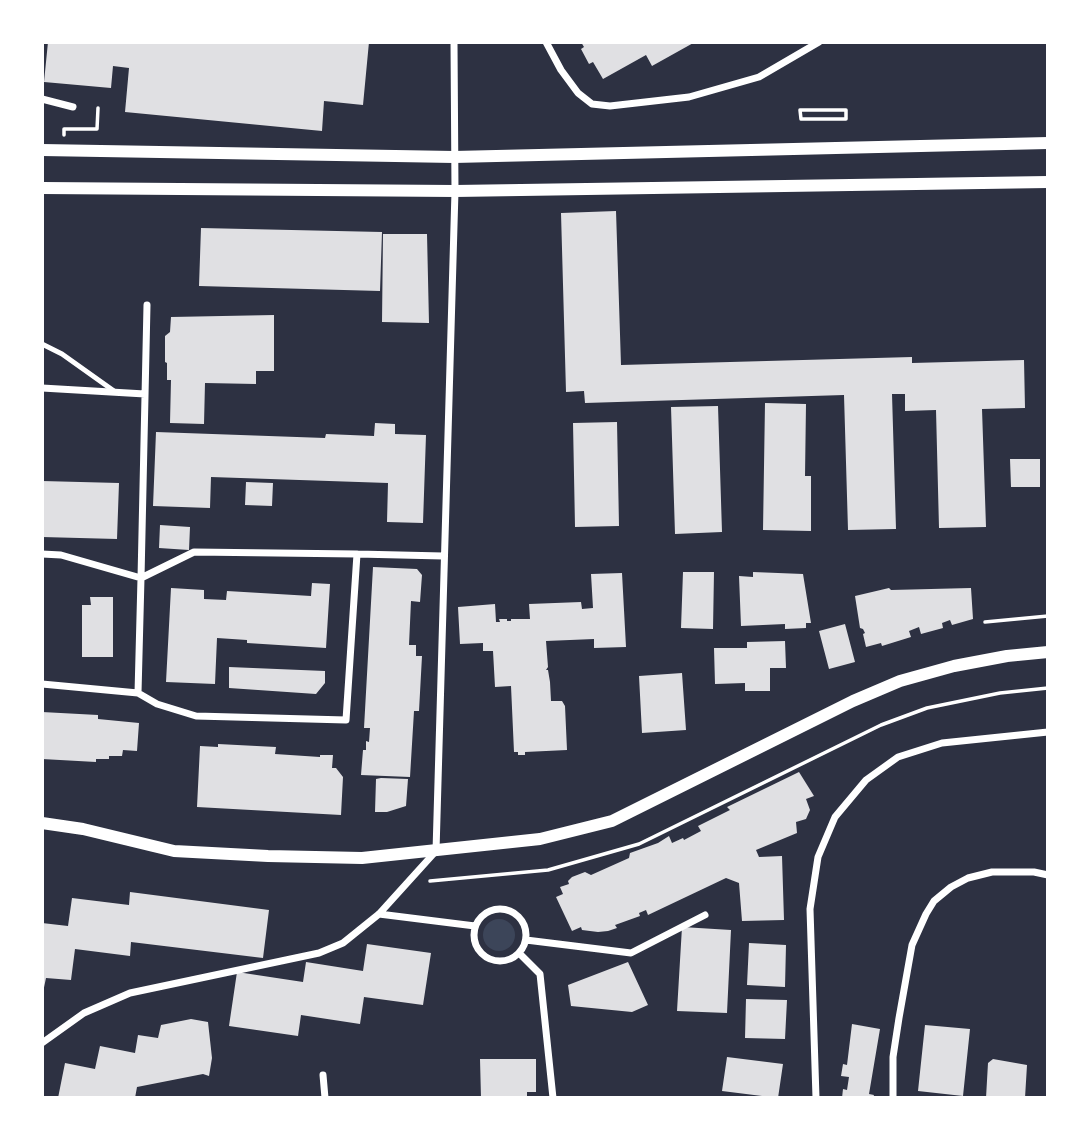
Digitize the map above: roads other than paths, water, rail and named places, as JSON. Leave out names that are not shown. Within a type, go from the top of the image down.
[{"type":"street","points":[[42,1043],[84,1013],[130,993],[319,953],[343,943],[379,914],[405,882],[436,851],[455,191],[454,42]]},
{"type":"street","points":[[546,42],[561,70],[578,93],[592,104],[610,106],[689,97],[759,77],[819,42]]},
{"type":"street","points":[[42,99],[73,107]]},
{"type":"street","points":[[42,150],[454,157],[1048,143]]},
{"type":"street","points":[[42,188],[455,191],[1048,182]]},
{"type":"street","points":[[138,693],[147,305]]},
{"type":"street","points":[[42,388],[145,394]]},
{"type":"street","points":[[42,554],[61,555],[141,578],[194,552],[443,556]]},
{"type":"street","points":[[42,684],[138,693],[157,704],[196,716],[346,720],[357,555]]},
{"type":"street","points":[[42,823],[174,851],[362,858],[540,839],[612,821],[853,701],[900,681],[954,666],[1048,652]]},
{"type":"street","points":[[816,1098],[810,909],[818,857],[835,817],[866,780],[898,757],[943,743],[1048,732]]},
{"type":"street","points":[[893,1098],[893,1057],[912,945],[934,901],[968,878],[992,872],[1048,875]]},
{"type":"street","points":[[492,910],[505,910],[516,915],[524,925],[526,940],[519,953],[507,961],[492,961],[480,953],[474,939],[475,926],[482,916],[492,910]]},
{"type":"street","points":[[379,914],[475,926]]},
{"type":"street","points":[[526,940],[631,953],[705,915]]},
{"type":"street","points":[[519,953],[540,974],[553,1098]]},
{"type":"street","points":[[323,1074],[325,1098]]},
{"type":"lane","points":[[42,344],[62,354],[114,391]]}]
